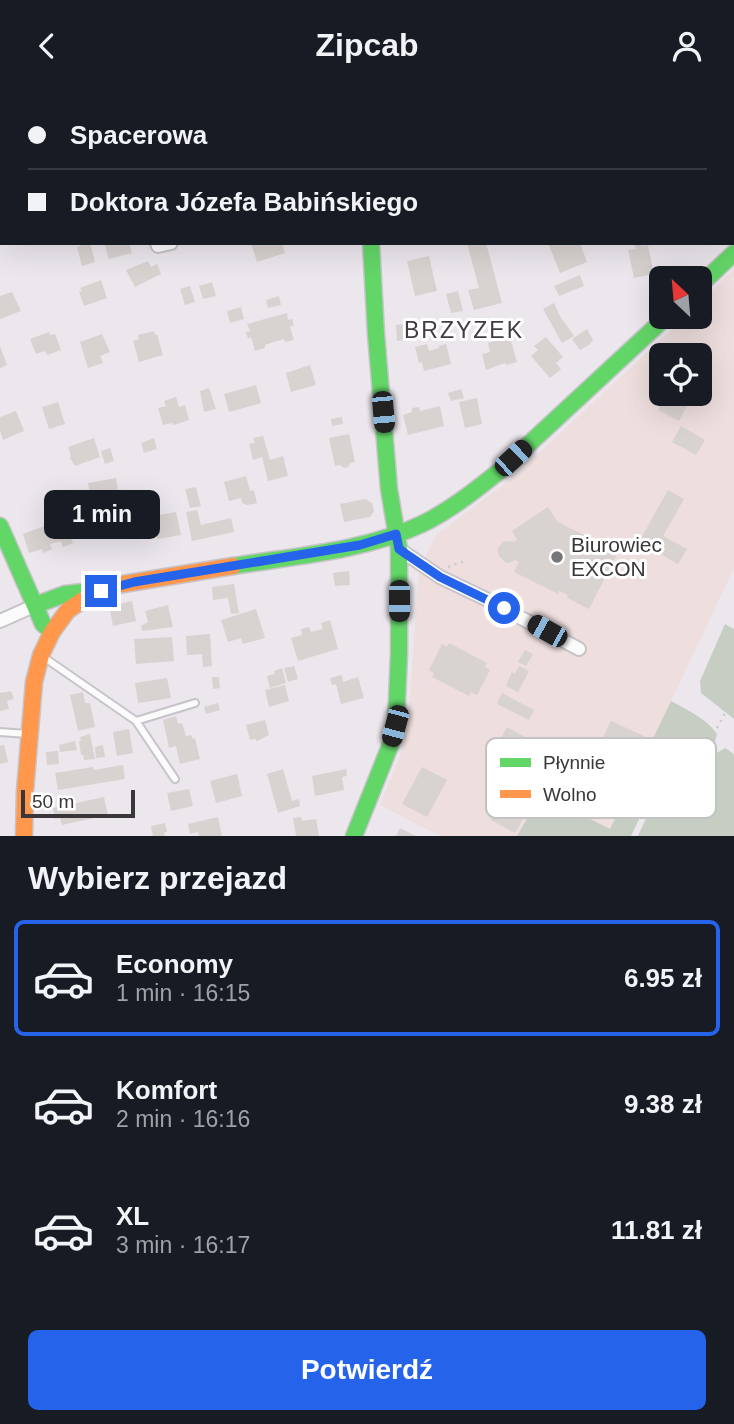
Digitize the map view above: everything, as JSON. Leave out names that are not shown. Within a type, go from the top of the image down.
[{"type":"main road","points":[[354,836],[390,746],[396,723],[399,653],[398,541],[389,489],[371,245]]},
{"type":"main road","points":[[712,274],[734,253]]},
{"type":"main road","points":[[40,604],[65,594],[101,591],[134,582],[398,541],[491,479],[653,329]]},
{"type":"main road","points":[[0,526],[40,604],[43,624],[56,626]]},
{"type":"main road","points":[[24,836],[29,734],[34,682],[41,655],[68,610],[101,591]]},
{"type":"street","points":[[398,541],[440,577],[579,649]]},
{"type":"street","points":[[0,621],[40,604]]},
{"type":"lane","points":[[41,655],[136,721],[174,779]]},
{"type":"lane","points":[[136,721],[195,703]]},
{"type":"lane","points":[[0,732],[29,734]]},
{"type":"path","points":[[717,728],[734,697]]},
{"type":"shaded area","points":[[734,269],[734,568],[654,738],[486,738],[486,818],[527,818],[517,836],[441,836],[380,805],[402,751],[408,725],[419,570],[436,535],[510,480],[649,351],[649,406],[712,406],[712,343],[657,343],[672,329],[712,329],[712,290]]},
{"type":"shaded area","points":[[725,624],[734,629],[734,719],[701,693],[700,681]]},
{"type":"shaded area","points":[[671,701],[696,715],[717,734],[716,738],[653,738]]},
{"type":"shaded area","points":[[725,748],[734,754],[734,836],[638,836],[646,818],[716,818],[716,754]]},
{"type":"shaded area","points":[[527,818],[588,818],[610,829],[615,818],[640,818],[631,836],[517,836]]},
{"type":"shaded area","points":[[587,818],[616,818],[610,830]]},
{"type":"building","points":[[91,245],[95,262],[82,266],[77,247]]},
{"type":"building","points":[[105,245],[130,245],[132,253],[109,259]]},
{"type":"building","points":[[252,245],[283,245],[285,253],[257,262]]},
{"type":"building","points":[[468,245],[487,245],[502,303],[474,310],[468,290],[479,288]]},
{"type":"building","points":[[549,245],[581,245],[587,262],[560,273]]},
{"type":"building","points":[[634,245],[648,245],[652,266],[649,266],[649,275],[634,278],[628,250],[636,249]]},
{"type":"building","points":[[429,256],[437,291],[415,296],[407,261]]},
{"type":"building","points":[[148,261],[151,267],[157,264],[161,274],[135,287],[126,270]]},
{"type":"building","points":[[580,275],[584,286],[559,296],[554,286]]},
{"type":"building","points":[[101,280],[107,298],[84,306],[80,288]]},
{"type":"building","points":[[212,282],[216,296],[203,299],[199,286]]},
{"type":"building","points":[[190,286],[195,302],[185,305],[180,289]]},
{"type":"building","points":[[458,291],[463,311],[451,313],[446,294]]},
{"type":"building","points":[[12,292],[21,311],[0,319],[0,296]]},
{"type":"building","points":[[279,296],[281,305],[268,308],[266,300]]},
{"type":"building","points":[[554,303],[574,336],[562,343],[543,309]]},
{"type":"building","points":[[241,307],[244,319],[230,323],[227,311]]},
{"type":"building","points":[[287,313],[288,320],[292,319],[294,325],[290,327],[294,340],[285,342],[284,339],[255,351],[251,337],[248,339],[246,332],[250,331],[247,324]]},
{"type":"building","points":[[409,323],[411,339],[397,341],[396,325]]},
{"type":"building","points":[[587,329],[593,340],[580,350],[572,339]]},
{"type":"building","points":[[154,331],[163,355],[139,362],[133,341],[139,339],[138,335]]},
{"type":"building","points":[[49,332],[50,335],[55,334],[61,350],[47,355],[45,351],[36,354],[30,339]]},
{"type":"building","points":[[102,334],[110,352],[100,356],[103,363],[88,368],[80,342]]},
{"type":"building","points":[[510,337],[517,362],[486,370],[482,354],[490,352],[488,343]]},
{"type":"building","points":[[546,337],[563,357],[556,363],[561,369],[550,378],[531,356],[538,350],[534,346]]},
{"type":"building","points":[[427,344],[429,351],[446,344],[451,364],[424,371],[415,347]]},
{"type":"building","points":[[0,346],[7,365],[0,368]]},
{"type":"building","points":[[310,365],[316,385],[291,392],[286,373]]},
{"type":"building","points":[[256,385],[261,403],[229,412],[224,394]]},
{"type":"building","points":[[209,388],[216,409],[204,412],[200,391]]},
{"type":"building","points":[[461,389],[464,398],[451,401],[448,393]]},
{"type":"building","points":[[176,397],[179,407],[185,405],[189,420],[163,425],[158,408],[166,406],[164,401]]},
{"type":"building","points":[[477,398],[482,424],[465,428],[459,402]]},
{"type":"building","points":[[58,402],[65,424],[49,429],[42,407]]},
{"type":"building","points":[[440,406],[444,426],[408,435],[403,415],[412,412],[412,408],[419,407],[420,411]]},
{"type":"building","points":[[660,406],[687,406],[679,421],[658,410]]},
{"type":"building","points":[[16,411],[24,431],[3,440],[0,417]]},
{"type":"building","points":[[342,417],[343,424],[332,426],[331,419]]},
{"type":"building","points":[[681,426],[705,440],[696,455],[672,442]]},
{"type":"building","points":[[349,434],[355,462],[344,468],[335,466],[329,438]]},
{"type":"building","points":[[263,436],[270,460],[283,456],[288,476],[268,481],[262,457],[253,460],[249,444],[255,443],[253,438]]},
{"type":"building","points":[[94,438],[100,457],[75,466],[68,447]]},
{"type":"building","points":[[154,438],[157,449],[144,453],[141,443]]},
{"type":"building","points":[[110,448],[114,461],[105,464],[101,451]]},
{"type":"building","points":[[246,476],[250,491],[254,490],[257,503],[247,505],[242,503],[241,498],[229,501],[224,482]]},
{"type":"building","points":[[116,478],[119,498],[92,503],[88,483]]},
{"type":"building","points":[[196,487],[201,506],[190,508],[185,489]]},
{"type":"building","points":[[668,490],[684,499],[663,536],[687,549],[678,564],[639,542]]},
{"type":"building","points":[[365,499],[372,503],[374,511],[370,517],[344,522],[340,504]]},
{"type":"building","name":"Biurowiec EXCON","points":[[548,507],[558,522],[618,552],[589,609],[567,598],[568,595],[559,591],[558,594],[514,572],[519,562],[505,562],[498,555],[498,548],[503,542],[517,540],[512,531]]},
{"type":"building","points":[[197,510],[201,525],[231,518],[234,532],[192,541],[186,512]]},
{"type":"building","points":[[176,512],[181,535],[157,539],[157,535],[140,538],[136,519]]},
{"type":"building","points":[[77,514],[84,535],[71,538],[73,543],[63,547],[61,541],[50,544],[52,549],[43,553],[42,549],[29,553],[23,534]]},
{"type":"building","points":[[349,571],[350,585],[335,586],[333,573]]},
{"type":"building","points":[[234,584],[239,613],[231,614],[228,598],[213,600],[212,587]]},
{"type":"building","points":[[132,601],[136,621],[113,626],[110,610],[120,608],[119,604]]},
{"type":"building","points":[[168,605],[173,627],[142,631],[141,626],[148,622],[145,611]]},
{"type":"building","points":[[256,609],[265,638],[243,644],[241,638],[228,642],[221,620]]},
{"type":"building","points":[[330,620],[338,649],[298,661],[291,638],[302,635],[301,629],[309,627],[311,632],[323,629],[321,623]]},
{"type":"building","points":[[210,634],[212,666],[203,667],[202,654],[187,655],[186,636]]},
{"type":"building","points":[[172,637],[174,661],[136,664],[134,639]]},
{"type":"building","points":[[449,643],[487,663],[485,667],[490,670],[477,695],[471,692],[469,696],[432,677],[434,673],[429,670],[442,644],[447,647]]},
{"type":"building","points":[[525,650],[533,654],[526,666],[518,662]]},
{"type":"building","points":[[294,666],[298,679],[288,682],[284,668]]},
{"type":"building","points":[[519,666],[529,671],[518,692],[506,686],[512,672],[515,674]]},
{"type":"building","points":[[282,668],[286,683],[270,688],[267,676]]},
{"type":"building","points":[[342,675],[343,682],[358,677],[364,698],[341,704],[336,684],[332,685],[330,678]]},
{"type":"building","points":[[212,677],[219,677],[220,688],[213,689]]},
{"type":"building","points":[[167,678],[171,698],[138,703],[135,683]]},
{"type":"building","points":[[285,685],[289,701],[269,707],[265,690]]},
{"type":"building","points":[[11,691],[14,699],[7,701],[9,709],[0,711],[0,693]]},
{"type":"building","points":[[83,692],[85,703],[90,703],[95,727],[78,731],[70,695]]},
{"type":"building","points":[[502,693],[534,710],[529,720],[497,704]]},
{"type":"building","points":[[218,703],[220,710],[206,714],[204,707]]},
{"type":"building","points":[[176,716],[178,724],[182,723],[186,736],[195,738],[200,759],[180,764],[176,746],[169,748],[163,720]]},
{"type":"building","points":[[265,720],[269,735],[257,741],[250,740],[246,725]]},
{"type":"building","points":[[611,721],[644,736],[643,738],[603,738]]},
{"type":"building","points":[[507,727],[527,738],[501,738]]},
{"type":"building","points":[[129,729],[133,753],[117,756],[113,732]]},
{"type":"building","points":[[90,734],[95,759],[84,760],[79,741],[80,737]]},
{"type":"building","points":[[75,741],[77,750],[60,752],[59,745]]},
{"type":"building","points":[[4,745],[8,762],[0,764],[0,746]]},
{"type":"building","points":[[103,745],[105,757],[96,758],[95,747]]},
{"type":"building","points":[[58,751],[59,764],[47,765],[46,752]]},
{"type":"building","points":[[123,765],[125,779],[58,790],[55,773]]},
{"type":"building","points":[[422,767],[447,780],[427,817],[402,804]]},
{"type":"building","points":[[283,769],[292,801],[299,799],[300,806],[278,813],[267,774]]},
{"type":"building","points":[[346,769],[347,776],[342,777],[344,790],[315,796],[312,776]]},
{"type":"building","points":[[237,774],[242,796],[216,803],[210,781]]},
{"type":"building","points":[[189,789],[193,806],[171,811],[167,793]]},
{"type":"building","points":[[104,797],[108,815],[62,825],[60,818],[55,819],[53,808]]},
{"type":"building","points":[[218,817],[222,836],[199,836],[198,832],[190,834],[188,824]]},
{"type":"building","points":[[301,817],[302,821],[316,819],[319,836],[296,836],[293,818]]},
{"type":"building","points":[[492,818],[523,818],[515,833],[491,820]]},
{"type":"building","points":[[165,823],[165,836],[153,836],[151,826]]},
{"type":"building","points":[[400,828],[416,836],[396,836]]},
{"type":"traffic: fast","points":[[354,836],[390,746],[396,723],[399,653],[399,549],[389,489],[371,245]]},
{"type":"traffic: fast","points":[[712,274],[734,253]]},
{"type":"traffic: fast","points":[[233,566],[353,547],[400,533],[433,518],[502,469],[653,329]]},
{"type":"traffic: fast","points":[[0,526],[43,624],[52,632]]},
{"type":"traffic: fast","points":[[36,605],[65,594],[93,591]]},
{"type":"traffic: slow","points":[[24,836],[34,682],[41,655],[52,632],[68,610],[117,585],[233,566]]},
{"type":"place","name":"Biurowiec EXCON","points":[[557,557]]},
{"type":"district","name":"BRZYZEK","points":[[464,330]]},
{"type":"route","points":[[101,591],[117,585],[360,545],[396,534],[399,549],[406,554],[440,577],[504,608]]}]
